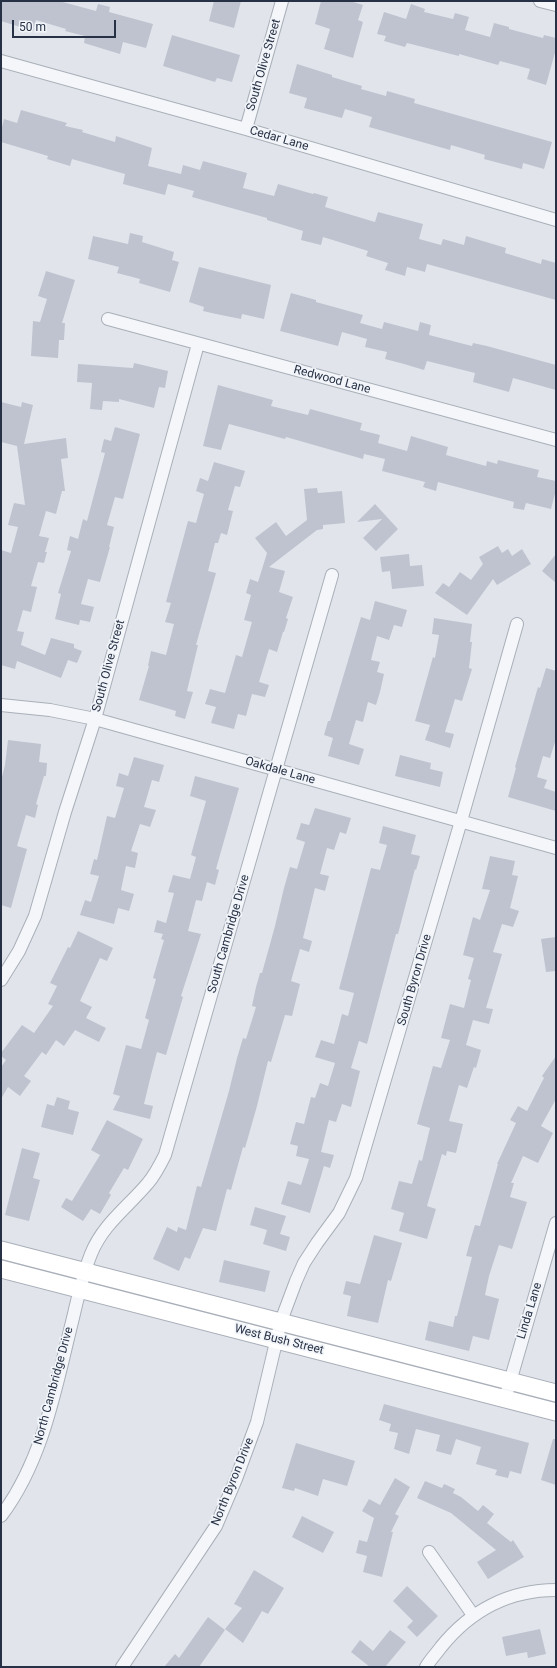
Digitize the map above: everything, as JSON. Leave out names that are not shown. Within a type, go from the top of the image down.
[{"type":"main road","name":"West Bush Street","points":[[1,1250],[556,1393]]},
{"type":"main road","name":"West Bush Street","points":[[1,1269],[556,1412]]},
{"type":"street","name":"South Olive Street","points":[[246,130],[282,1]]},
{"type":"street","points":[[540,1],[556,5]]},
{"type":"street","name":"Cedar Lane","points":[[1,61],[556,220]]},
{"type":"street","name":"Redwood Lane","points":[[108,319],[556,440]]},
{"type":"street","name":"South Olive Street","points":[[1,980],[19,951],[35,916],[94,719],[198,344]]},
{"type":"street","name":"South Cambridge Drive","points":[[85,1272],[100,1235],[112,1220],[148,1183],[159,1168],[165,1155],[332,575]]},
{"type":"street","name":"South Byron Drive","points":[[281,1321],[304,1263],[338,1213],[356,1178],[461,822],[517,624]]},
{"type":"street","name":"Oakdale Lane","points":[[1,705],[50,710],[94,719],[556,848]]},
{"type":"street","name":"Linda Lane","points":[[505,1398],[556,1223]]},
{"type":"street","name":"North Cambridge Drive","points":[[1,1516],[10,1505],[40,1442],[85,1272]]},
{"type":"street","name":"North Byron Drive","points":[[122,1667],[216,1526],[236,1479],[257,1422],[281,1321]]},
{"type":"street","points":[[429,1552],[473,1615]]},
{"type":"street","points":[[426,1667],[459,1626],[473,1615],[500,1600],[514,1596],[556,1590]]},
{"type":"building","points":[[1,1],[59,1],[96,11],[98,4],[110,7],[109,12],[153,24],[146,48],[123,42],[120,54],[84,43],[85,36],[65,31],[66,29],[36,20],[33,31],[1,21]]},
{"type":"building","points":[[214,1],[241,1],[234,28],[209,21]]},
{"type":"building","points":[[321,1],[350,1],[363,5],[358,20],[363,22],[353,58],[324,49],[330,29],[315,24]]},
{"type":"building","points":[[411,4],[425,9],[424,12],[453,19],[455,13],[469,17],[465,30],[490,37],[494,23],[509,27],[509,29],[543,38],[544,35],[556,38],[556,49],[546,85],[527,79],[530,69],[500,61],[498,65],[459,54],[459,56],[407,43],[405,47],[384,41],[386,36],[377,34],[384,12],[406,19]]},
{"type":"building","points":[[172,35],[240,55],[232,82],[217,78],[215,82],[163,66]]},
{"type":"building","points":[[297,64],[362,86],[361,89],[386,96],[387,91],[415,99],[414,103],[552,142],[544,169],[523,163],[522,169],[484,159],[485,155],[451,145],[450,150],[369,127],[372,117],[345,109],[342,118],[304,108],[307,98],[289,93]]},
{"type":"building","points":[[21,110],[67,123],[65,126],[83,130],[82,132],[115,142],[116,136],[152,148],[148,166],[181,174],[183,165],[200,170],[203,161],[247,173],[243,188],[274,196],[278,184],[328,197],[325,207],[375,222],[378,212],[423,224],[419,239],[441,245],[443,239],[464,245],[466,236],[506,248],[505,253],[541,264],[542,259],[556,263],[556,300],[427,264],[425,272],[407,267],[405,276],[385,270],[388,263],[366,256],[368,251],[323,237],[321,245],[301,240],[303,231],[267,220],[267,218],[192,197],[194,191],[168,184],[165,195],[123,184],[125,174],[72,159],[70,166],[47,159],[48,156],[1,142],[1,131],[4,119],[17,123]]},
{"type":"building","points":[[130,233],[143,236],[142,242],[174,252],[172,260],[179,262],[170,292],[139,283],[140,279],[117,273],[119,267],[88,259],[93,236],[128,244]]},
{"type":"building","points":[[199,267],[271,285],[264,319],[242,314],[241,319],[216,314],[203,311],[204,307],[189,302]]},
{"type":"building","points":[[46,271],[75,280],[62,323],[65,323],[64,340],[59,340],[58,358],[31,356],[33,321],[40,322],[47,299],[38,296]]},
{"type":"building","points":[[291,293],[316,300],[316,302],[363,315],[360,323],[382,329],[384,322],[418,331],[420,322],[431,325],[429,335],[472,346],[473,343],[487,346],[556,365],[556,390],[513,378],[509,392],[473,382],[475,373],[427,361],[424,370],[385,359],[387,352],[365,347],[367,339],[342,332],[338,346],[280,331]]},
{"type":"building","points":[[134,363],[168,371],[165,388],[159,387],[154,408],[119,399],[119,402],[103,401],[102,410],[90,409],[92,383],[77,382],[78,364],[133,368]]},
{"type":"building","points":[[218,385],[273,400],[271,406],[308,415],[310,409],[362,423],[360,430],[380,435],[378,443],[407,451],[411,436],[448,447],[446,455],[486,466],[487,461],[497,464],[498,460],[539,470],[537,477],[556,481],[556,490],[551,509],[526,503],[524,510],[513,508],[514,502],[438,482],[436,491],[423,487],[425,482],[382,471],[385,459],[364,454],[363,459],[286,437],[285,439],[229,424],[221,450],[203,446]]},
{"type":"building","points":[[1,402],[21,407],[22,402],[33,405],[24,444],[66,438],[68,458],[61,459],[65,491],[62,491],[56,514],[46,511],[39,536],[49,538],[45,552],[47,552],[44,563],[38,562],[31,586],[37,587],[31,612],[23,610],[17,631],[24,632],[21,645],[45,655],[51,638],[74,644],[74,648],[82,651],[77,663],[68,660],[61,678],[17,661],[15,669],[1,665],[1,550],[11,553],[18,527],[8,525],[14,503],[25,505],[17,446],[1,442]]},
{"type":"building","points":[[115,427],[140,434],[123,499],[115,497],[107,525],[114,527],[100,582],[88,579],[81,604],[94,607],[90,622],[80,620],[79,625],[55,619],[61,594],[58,593],[71,551],[67,550],[70,536],[78,539],[83,519],[87,521],[105,453],[101,452],[104,439],[111,441]]},
{"type":"building","points":[[214,462],[245,471],[240,487],[235,486],[228,510],[233,511],[227,535],[221,533],[218,543],[215,543],[208,571],[216,573],[196,645],[198,645],[187,691],[193,692],[185,719],[175,716],[176,711],[139,700],[149,666],[151,651],[166,655],[174,624],[165,622],[171,603],[166,602],[188,521],[196,523],[204,494],[196,491],[200,478],[208,481]]},
{"type":"building","points":[[317,488],[318,493],[342,491],[345,523],[323,525],[323,529],[317,530],[269,567],[285,571],[279,592],[293,597],[286,618],[288,619],[277,652],[269,649],[259,682],[269,685],[265,697],[252,694],[246,716],[238,714],[234,729],[211,723],[216,707],[205,704],[210,689],[225,693],[236,655],[242,657],[252,622],[244,620],[251,595],[246,593],[250,579],[258,582],[267,553],[255,538],[276,522],[286,536],[307,520],[304,489]]},
{"type":"building","points":[[375,504],[398,529],[376,551],[363,538],[382,519],[357,522]]},
{"type":"building","points":[[498,546],[502,553],[508,549],[512,556],[522,549],[531,564],[497,585],[493,579],[467,615],[435,593],[443,583],[449,587],[460,572],[471,580],[483,564],[479,557]]},
{"type":"building","points":[[409,554],[410,566],[422,565],[424,586],[392,589],[390,571],[382,572],[380,557]]},
{"type":"building","points":[[556,554],[556,583],[542,571]]},
{"type":"building","points":[[375,601],[407,610],[402,627],[394,625],[389,640],[377,636],[371,660],[380,662],[377,672],[384,674],[380,692],[376,705],[368,702],[363,722],[356,720],[349,744],[364,749],[359,765],[328,756],[333,738],[324,735],[328,721],[330,721],[361,617],[370,620]]},
{"type":"building","points":[[434,618],[472,624],[470,642],[472,642],[469,668],[472,669],[462,701],[455,699],[445,732],[454,734],[450,748],[425,740],[430,725],[415,721],[433,657],[435,658],[439,635],[432,634]]},
{"type":"building","points":[[546,668],[556,671],[556,739],[550,758],[543,756],[537,777],[547,780],[544,788],[556,792],[556,811],[508,797],[538,687],[540,688]]},
{"type":"building","points":[[8,740],[41,744],[39,762],[47,763],[46,776],[44,776],[36,804],[38,805],[35,818],[26,815],[17,846],[27,849],[11,908],[1,905],[1,781],[5,765]]},
{"type":"building","points":[[400,755],[431,763],[430,769],[443,772],[440,787],[395,776]]},
{"type":"building","points":[[134,757],[164,765],[159,782],[152,780],[144,807],[156,810],[150,827],[140,824],[131,851],[138,853],[135,868],[126,866],[121,890],[134,894],[129,911],[118,908],[114,924],[80,915],[85,900],[91,902],[99,876],[90,874],[94,859],[97,860],[107,816],[115,818],[124,788],[116,786],[119,773],[128,776]]},
{"type":"building","points":[[195,776],[239,788],[216,869],[219,870],[215,885],[207,882],[202,901],[196,900],[188,931],[201,934],[181,996],[183,997],[166,1055],[157,1052],[144,1104],[153,1106],[150,1119],[113,1110],[120,1096],[113,1094],[126,1045],[141,1049],[149,1020],[145,1018],[156,979],[153,978],[164,940],[161,939],[163,934],[154,932],[157,920],[166,923],[174,893],[168,892],[173,875],[190,879],[196,857],[191,855],[206,801],[190,796]]},
{"type":"building","points":[[315,808],[351,818],[346,834],[340,832],[334,850],[327,848],[320,874],[329,876],[325,891],[315,888],[303,938],[312,941],[309,952],[300,949],[291,981],[300,984],[292,1016],[285,1015],[271,1062],[268,1061],[245,1148],[243,1147],[231,1190],[227,1189],[216,1231],[203,1228],[190,1259],[185,1257],[179,1271],[153,1259],[167,1227],[177,1232],[178,1227],[186,1230],[197,1186],[201,1187],[243,1038],[246,1039],[256,1007],[252,1006],[256,987],[260,973],[262,973],[290,867],[297,869],[305,842],[296,839],[301,823],[309,825]]},
{"type":"building","points":[[383,826],[416,835],[411,854],[420,856],[416,870],[415,869],[398,934],[396,934],[367,1044],[359,1041],[351,1068],[360,1071],[351,1107],[342,1104],[336,1122],[329,1120],[321,1152],[334,1155],[330,1168],[324,1166],[310,1213],[281,1204],[288,1181],[301,1185],[309,1159],[296,1156],[298,1146],[290,1144],[296,1122],[304,1124],[311,1097],[315,1098],[320,1083],[328,1086],[335,1063],[315,1057],[321,1040],[334,1044],[342,1014],[348,1016],[354,993],[339,989],[371,868],[380,870],[387,845],[379,843]]},
{"type":"building","points":[[490,856],[515,861],[512,875],[518,876],[510,908],[519,911],[513,927],[502,924],[493,952],[502,954],[486,1008],[493,1009],[489,1024],[473,1020],[466,1045],[481,1050],[476,1068],[474,1067],[467,1088],[459,1085],[449,1121],[463,1124],[456,1153],[447,1151],[446,1156],[442,1154],[427,1206],[436,1209],[427,1239],[399,1231],[404,1213],[391,1209],[399,1181],[412,1184],[419,1160],[422,1161],[430,1128],[417,1124],[433,1066],[441,1068],[450,1040],[441,1038],[450,1004],[464,1008],[471,980],[468,979],[474,958],[463,955],[473,917],[480,920],[490,890],[482,889]]},
{"type":"building","points":[[78,931],[113,948],[107,961],[100,958],[80,1001],[92,1007],[86,1018],[106,1028],[99,1042],[75,1030],[64,1046],[56,1040],[46,1055],[42,1052],[24,1076],[31,1081],[20,1096],[8,1087],[1,1099],[1,1067],[6,1060],[1,1056],[1,1053],[22,1025],[34,1033],[53,1006],[48,1004],[57,986],[50,983],[68,947],[70,948]]},
{"type":"building","points":[[556,937],[556,971],[546,972],[541,939]]},
{"type":"building","points":[[556,1056],[556,1099],[541,1126],[553,1133],[538,1163],[523,1156],[511,1183],[514,1183],[510,1197],[527,1202],[512,1249],[499,1245],[489,1276],[485,1295],[499,1299],[489,1340],[473,1336],[469,1351],[425,1340],[429,1321],[453,1327],[472,1257],[466,1256],[475,1225],[480,1226],[497,1164],[516,1123],[510,1120],[518,1106],[527,1111],[544,1078],[542,1076]]},
{"type":"building","points":[[57,1097],[70,1101],[68,1109],[79,1112],[73,1135],[41,1127],[47,1104],[54,1106]]},
{"type":"building","points":[[107,1120],[143,1139],[128,1170],[124,1168],[109,1193],[111,1195],[100,1214],[91,1209],[83,1221],[61,1207],[66,1198],[72,1201],[100,1155],[91,1150]]},
{"type":"building","points":[[22,1148],[40,1153],[33,1178],[40,1180],[29,1221],[5,1215]]},
{"type":"building","points":[[255,1207],[286,1216],[280,1234],[290,1237],[286,1251],[263,1244],[267,1230],[250,1225]]},
{"type":"building","points":[[374,1235],[402,1243],[391,1281],[388,1280],[378,1323],[347,1316],[351,1296],[343,1294],[346,1281],[360,1284]]},
{"type":"building","points":[[224,1260],[270,1271],[265,1292],[219,1282]]},
{"type":"building","points":[[384,1404],[529,1443],[521,1474],[510,1471],[508,1478],[495,1475],[497,1470],[476,1464],[481,1447],[456,1439],[451,1455],[436,1451],[440,1435],[416,1429],[409,1454],[394,1449],[398,1433],[389,1431],[391,1424],[379,1420]]},
{"type":"building","points":[[553,1439],[556,1439],[556,1485],[541,1480]]},
{"type":"building","points":[[296,1443],[355,1461],[347,1486],[323,1479],[318,1496],[295,1488],[294,1491],[282,1488]]},
{"type":"building","points":[[395,1478],[410,1487],[395,1514],[399,1516],[391,1532],[393,1532],[382,1577],[363,1572],[367,1556],[356,1553],[359,1540],[367,1542],[374,1518],[362,1511],[369,1499],[380,1505]]},
{"type":"building","points":[[425,1481],[442,1488],[444,1484],[455,1489],[453,1493],[461,1497],[478,1511],[483,1505],[494,1514],[487,1523],[511,1542],[513,1540],[524,1557],[488,1579],[477,1562],[496,1550],[451,1513],[417,1498]]},
{"type":"building","points":[[302,1516],[334,1532],[323,1553],[292,1537]]},
{"type":"building","points":[[254,1570],[284,1588],[268,1614],[262,1611],[243,1643],[225,1629],[242,1608],[234,1604]]},
{"type":"building","points":[[407,1586],[438,1616],[417,1637],[407,1627],[413,1621],[393,1601]]},
{"type":"building","points":[[208,1617],[225,1630],[199,1667],[164,1667],[175,1654],[179,1658]]},
{"type":"building","points":[[540,1629],[546,1654],[528,1658],[527,1652],[506,1656],[502,1637]]},
{"type":"building","points":[[390,1630],[406,1642],[385,1667],[370,1667],[351,1652],[360,1640],[373,1651]]}]
